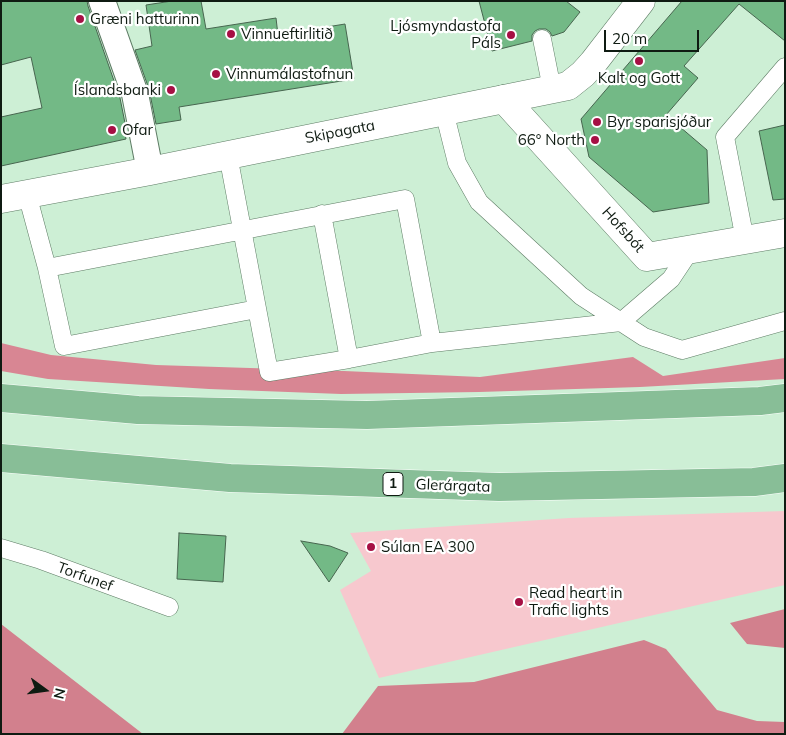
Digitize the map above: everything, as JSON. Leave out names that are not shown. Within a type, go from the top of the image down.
[{"type":"highway","points":[[1,398],[138,410],[367,415],[760,401],[785,398]]},
{"type":"highway","name":"Glerárgata","points":[[1,458],[230,478],[499,488],[754,482],[785,478]]},
{"type":"street","points":[[102,1],[134,94],[150,171]]},
{"type":"street","name":"Skipagata","points":[[1,198],[150,171],[568,86],[583,74],[641,1]]},
{"type":"street","name":"Hofsbót","points":[[504,99],[647,257],[785,233]]},
{"type":"lane","points":[[542,39],[552,90]]},
{"type":"lane","points":[[744,240],[725,137],[785,67]]},
{"type":"lane","points":[[444,111],[457,163],[479,202],[581,296],[644,337],[682,350],[785,321]]},
{"type":"lane","points":[[228,155],[269,372],[432,343],[621,322],[671,279],[691,249]]},
{"type":"lane","points":[[28,194],[64,346],[258,309]]},
{"type":"lane","points":[[47,268],[405,199],[432,343]]},
{"type":"lane","points":[[322,214],[349,359]]},
{"type":"lane","name":"Torfunef","points":[[1,548],[41,560],[169,607]]},
{"type":"shaded area","points":[[1,343],[51,355],[156,365],[480,377],[633,357],[663,376],[785,358],[785,379],[640,387],[479,392],[341,394],[209,389],[48,379],[1,371]]},
{"type":"shaded area","points":[[785,511],[785,585],[379,678],[340,590],[371,571],[350,533],[569,518]]},
{"type":"shaded area","points":[[785,609],[785,648],[747,644],[730,623]]},
{"type":"shaded area","points":[[1,624],[143,734],[1,734]]},
{"type":"shaded area","points":[[644,640],[666,649],[717,710],[757,721],[785,722],[785,734],[342,734],[378,686],[474,682]]},
{"type":"building","points":[[1,1],[87,1],[120,98],[126,128],[124,129],[126,139],[1,166],[1,117],[42,108],[31,57],[1,65]]},
{"type":"building","points":[[172,1],[201,1],[206,29],[276,18],[278,35],[345,24],[354,79],[179,107],[181,120],[156,124],[149,89],[135,50],[152,46],[146,5]]},
{"type":"building","points":[[479,1],[566,1],[580,12],[564,32],[552,36],[546,29],[539,29],[532,35],[532,41],[492,51]]},
{"type":"building","points":[[682,1],[785,1],[785,41],[739,4],[684,66],[698,78],[666,115],[707,150],[709,203],[653,212],[589,157],[581,119]]},
{"type":"building","points":[[785,125],[785,199],[773,200],[759,131]]},
{"type":"building","points":[[179,533],[226,536],[223,582],[177,579]]},
{"type":"building","points":[[301,541],[330,546],[348,553],[329,582]]},
{"type":"place","name":"Græni hatturinn","points":[[80,19]]},
{"type":"place","name":"Vinnueftirlitið","points":[[231,34]]},
{"type":"place","name":"Ljósmyndastofa Páls","points":[[511,35]]},
{"type":"place","name":"Kalt og Gott","points":[[639,61]]},
{"type":"place","name":"Vinnumálastofnun","points":[[216,74]]},
{"type":"place","name":"Íslandsbanki","points":[[171,90]]},
{"type":"place","name":"Byr sparisjóður","points":[[597,122]]},
{"type":"place","name":"Ofar","points":[[112,130]]},
{"type":"place","name":"66° North","points":[[595,140]]},
{"type":"place","name":"Súlan EA 300","points":[[371,547]]},
{"type":"place","name":"Read heart in Trafic lights","points":[[519,602]]}]
